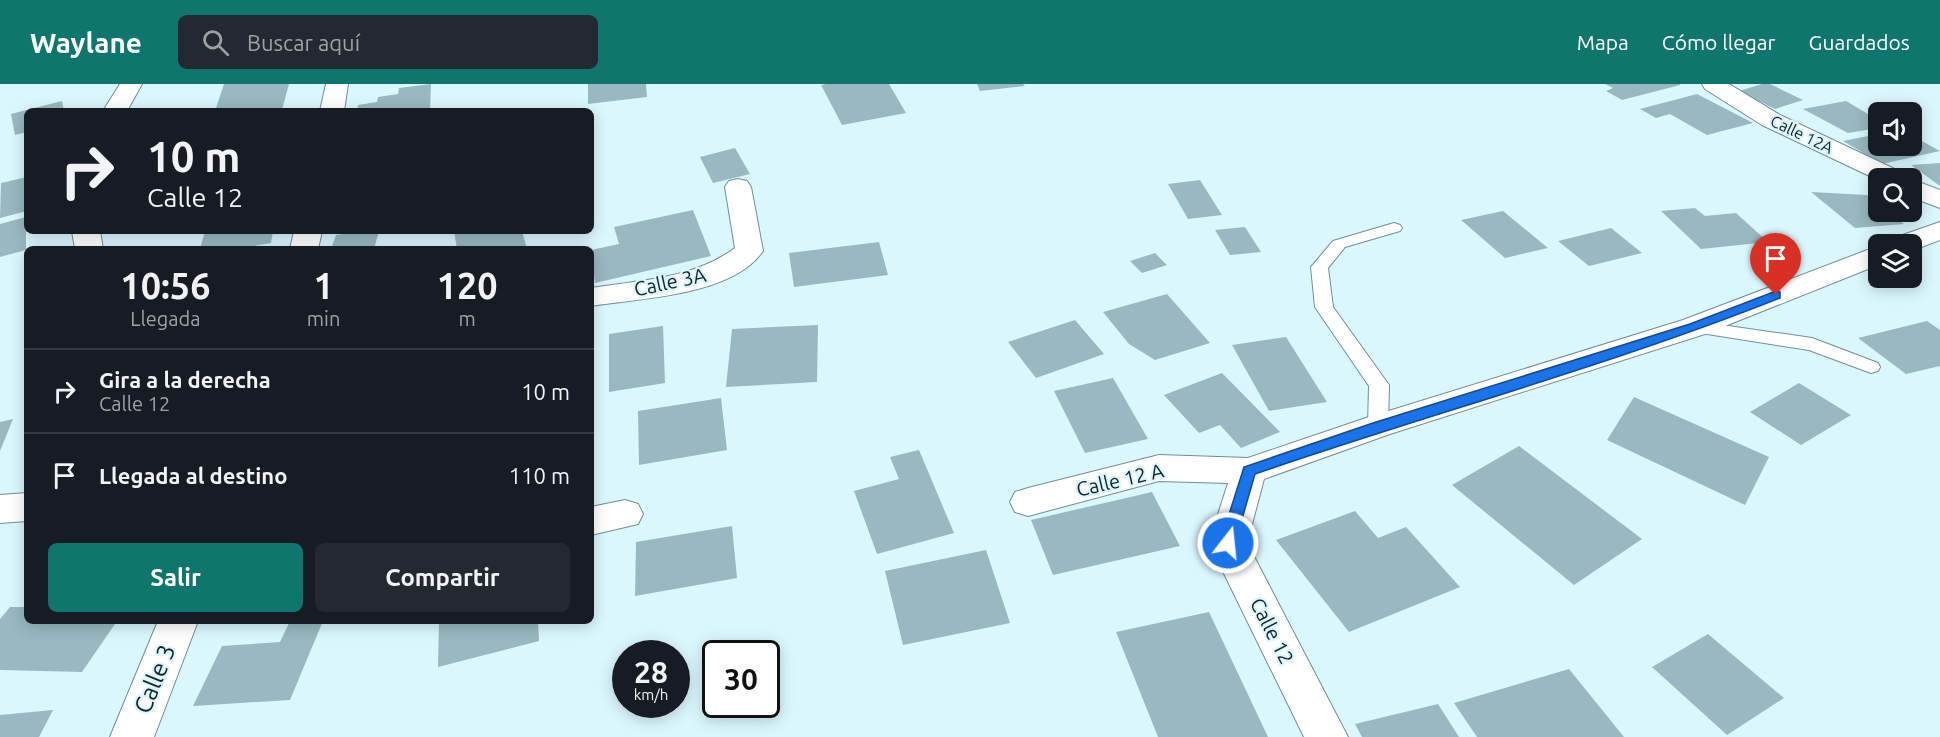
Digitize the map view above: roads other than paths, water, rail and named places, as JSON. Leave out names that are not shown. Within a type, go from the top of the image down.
[{"type":"street","points":[[117,108],[131,84]]},
{"type":"street","points":[[333,108],[337,84]]},
{"type":"street","name":"Calle 12A","points":[[1713,84],[1770,120],[1873,168]]},
{"type":"street","name":"Calle 3A","points":[[594,297],[693,281],[725,269],[749,251],[738,187]]},
{"type":"street","points":[[1922,192],[1940,200]]},
{"type":"street","points":[[1922,237],[1940,230]]},
{"type":"street","points":[[1249,471],[1378,426],[1694,327],[1868,259]]},
{"type":"street","name":"Calle 12 A","points":[[1028,502],[1159,468],[1249,471]]},
{"type":"street","name":"Calle 12","points":[[1249,471],[1228,543],[1326,737]]},
{"type":"street","points":[[0,509],[24,507]]},
{"type":"street","name":"Calle 3","points":[[132,737],[177,624]]},
{"type":"lane","points":[[1378,426],[1379,385],[1324,307],[1319,267],[1339,244],[1394,228]]},
{"type":"lane","points":[[1694,327],[1812,344],[1871,367]]}]
